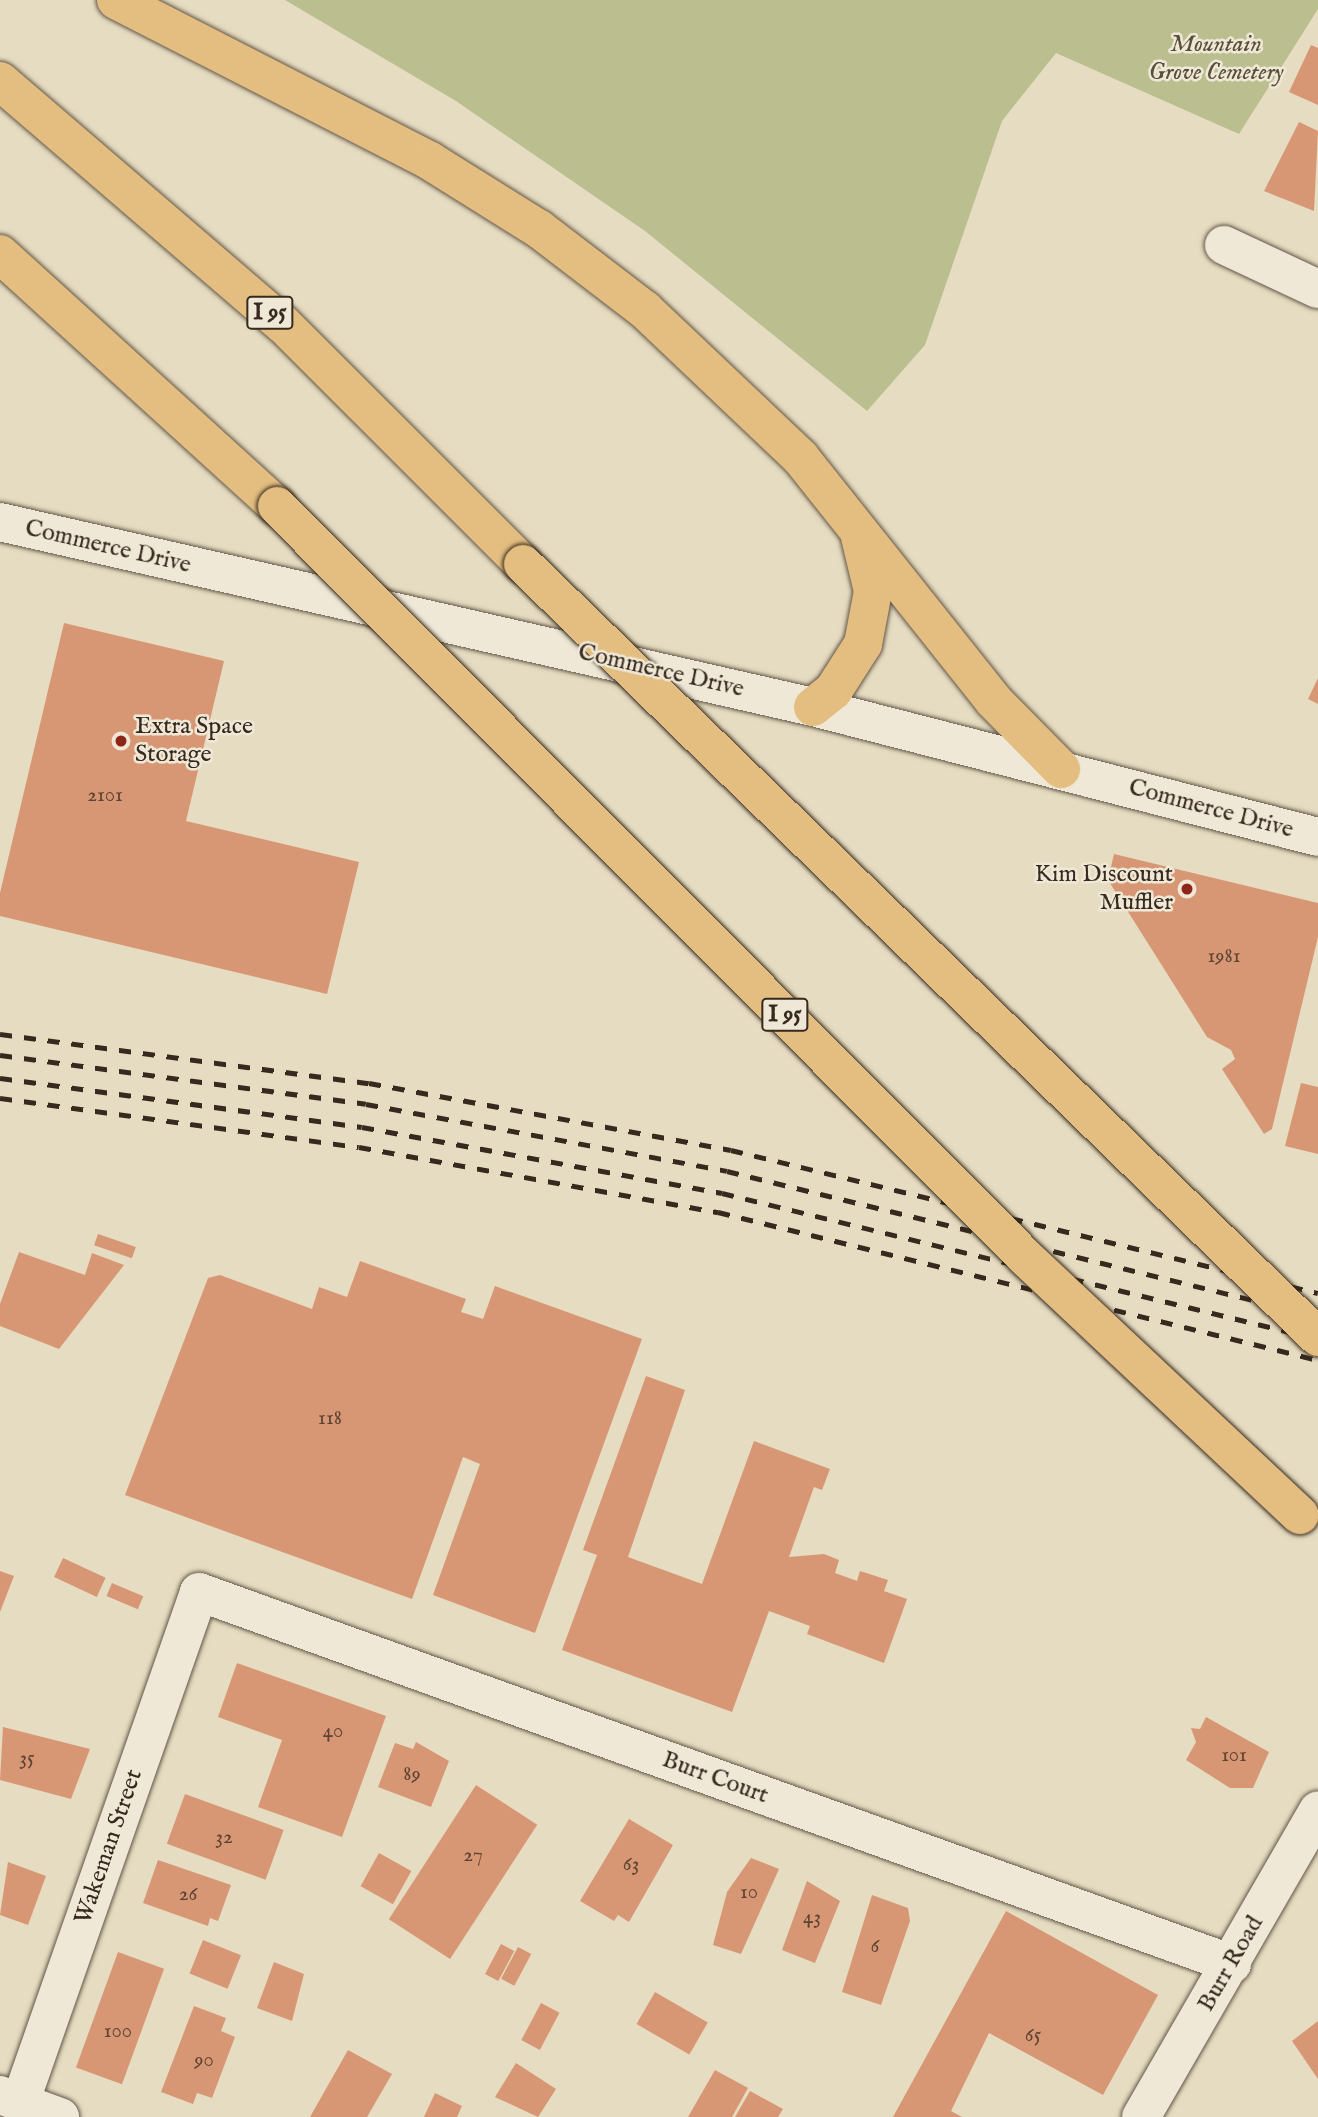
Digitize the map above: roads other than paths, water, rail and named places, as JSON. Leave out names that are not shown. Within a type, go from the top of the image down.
[{"type":"highway","points":[[116,0],[430,162],[539,229],[698,356],[840,503],[985,691],[1061,769]]},
{"type":"highway","name":"I 95","points":[[0,81],[273,316],[523,564],[1318,1337]]},
{"type":"highway","name":"I 95","points":[[0,254],[277,506],[1025,1257],[1309,1523]]},
{"type":"highway","points":[[813,706],[850,668],[870,616],[868,564],[840,503]]},
{"type":"street","points":[[1224,245],[1318,289]]},
{"type":"street","name":"Commerce Drive","points":[[0,522],[813,706],[1318,837]]},
{"type":"street","name":"Burr Court","points":[[199,1592],[1232,1964]]},
{"type":"street","name":"Wakeman Street","points":[[10,2099],[199,1592]]},
{"type":"street","name":"Burr Road","points":[[1141,2117],[1232,1964],[1318,1810]]},
{"type":"street","points":[[10,2099],[60,2117]]},
{"type":"railway","points":[[0,1034],[369,1083],[731,1150],[1318,1293]]},
{"type":"railway","points":[[0,1055],[366,1104],[727,1171],[1318,1316]]},
{"type":"railway","points":[[0,1078],[362,1127],[722,1193],[1318,1339]]},
{"type":"railway","points":[[0,1098],[359,1147],[718,1212],[1318,1360]]},
{"type":"place","name":"Extra Space Storage","points":[[121,741]]},
{"type":"place","name":"Kim Discount Muffler","points":[[1187,889]]},
{"type":"park label","name":"Mountain Grove Cemetery","points":[[1216,59]]}]
